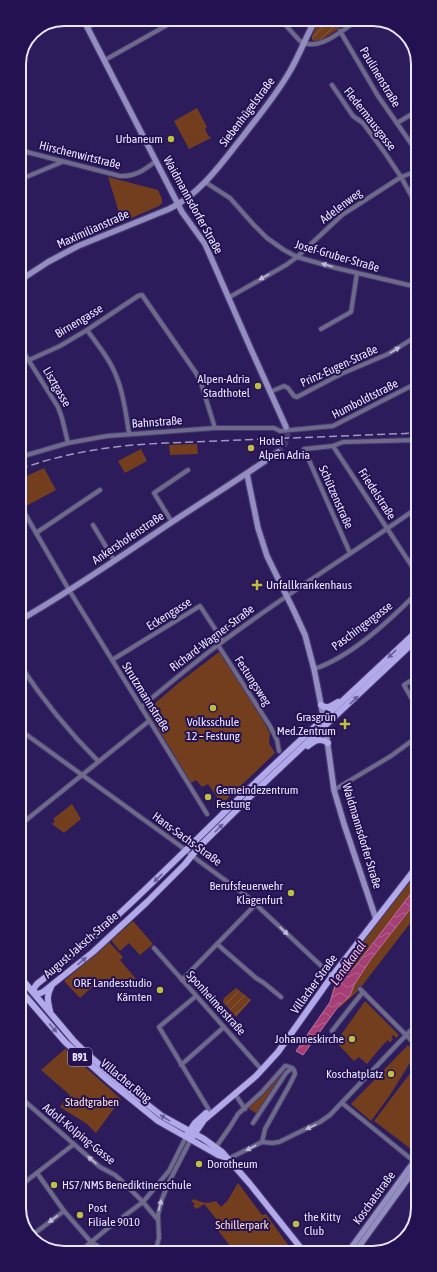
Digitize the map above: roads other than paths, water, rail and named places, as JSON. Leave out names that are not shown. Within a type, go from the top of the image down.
[{"type":"main road","name":"August-Jaksch-Straße","points":[[411,637],[344,701],[324,722],[298,751],[226,820],[167,883],[110,936],[51,986],[38,994],[34,993],[34,988],[37,984],[76,953],[107,925],[234,804],[324,722],[345,708],[411,645]]},
{"type":"main road","points":[[321,705],[329,708],[336,703],[344,701]]},
{"type":"main road","points":[[298,751],[305,749],[316,740],[325,741],[328,744]]},
{"type":"main road","name":"Villacher Straße","points":[[190,1135],[218,1107],[262,1070],[278,1052],[332,976],[411,874]]},
{"type":"main road","name":"B91","points":[[26,983],[34,993]]},
{"type":"main road","points":[[50,1012],[47,999],[51,986]]},
{"type":"main road","points":[[27,998],[34,993]]},
{"type":"main road","name":"Villacher Ring","points":[[34,993],[84,1051],[120,1083],[162,1116],[218,1155],[228,1159]]},
{"type":"main road","name":"Villacher Ring","points":[[27,998],[65,1042],[95,1070],[158,1121],[216,1147],[250,1184],[299,1246]]},
{"type":"main road","name":"Villacher Straße","points":[[190,1135],[200,1118],[209,1110],[218,1107]]},
{"type":"street","points":[[105,60],[166,26]]},
{"type":"street","points":[[287,26],[304,44],[309,45],[320,43],[348,26]]},
{"type":"street","name":"Siebenhügelstraße","points":[[178,205],[194,194],[205,182],[234,148],[277,92],[313,26]]},
{"type":"street","name":"Waidmannsdorfer Straße","points":[[88,27],[178,205],[204,244],[286,427]]},
{"type":"street","name":"Paulinenstraße","points":[[340,31],[378,96],[411,143]]},
{"type":"street","name":"Fledermausgasse","points":[[332,84],[353,116],[363,123],[385,153],[411,195]]},
{"type":"street","points":[[397,123],[411,115]]},
{"type":"street","name":"Hirschenwirtstraße","points":[[26,152],[127,177],[142,172],[156,161]]},
{"type":"street","points":[[26,177],[62,162]]},
{"type":"street","name":"Adelenweg","points":[[228,298],[286,265],[342,215],[401,177],[411,173]]},
{"type":"street","name":"Josef-Gruber-Straße","points":[[205,182],[230,198],[253,224],[284,250],[297,256],[357,273],[411,286]]},
{"type":"street","name":"Maximilianstraße","points":[[26,276],[48,262],[78,246],[178,205]]},
{"type":"street","points":[[321,328],[351,312],[357,273]]},
{"type":"street","name":"Birnengasse","points":[[29,360],[60,346],[87,330],[140,294],[144,296],[196,373],[201,383],[215,428]]},
{"type":"street","points":[[87,330],[118,378],[125,406],[129,433]]},
{"type":"street","name":"Prinz-Eugen-Straße","points":[[270,392],[284,386],[297,397],[341,374],[388,354],[411,340]]},
{"type":"street","name":"Lisztgasse","points":[[26,356],[58,407],[68,443]]},
{"type":"street","name":"Humboldtstraße","points":[[297,430],[333,426],[411,386]]},
{"type":"street","name":"Bahnstraße","points":[[26,455],[68,443],[129,433],[215,428],[274,428],[280,431],[297,430]]},
{"type":"street","points":[[333,446],[343,442],[411,440]]},
{"type":"street","name":"Schützenstraße","points":[[333,446],[304,449],[350,553]]},
{"type":"street","name":"Friedelstraße","points":[[333,446],[411,565]]},
{"type":"street","points":[[247,474],[278,452]]},
{"type":"street","points":[[172,522],[154,493],[188,470]]},
{"type":"street","name":"Waidmannsdorfer Straße","points":[[247,474],[258,528],[267,556],[305,635],[321,705],[334,790],[376,919]]},
{"type":"street","name":"Ankershofenstraße","points":[[26,616],[70,590],[212,495],[247,474]]},
{"type":"street","points":[[36,533],[100,490]]},
{"type":"street","name":"Richard-Wagner-Straße","points":[[141,707],[223,641],[411,512]]},
{"type":"street","name":"Strutzmannstraße","points":[[26,516],[112,660],[207,814]]},
{"type":"street","points":[[93,525],[114,560]]},
{"type":"street","name":"Paschingergasse","points":[[314,669],[324,666],[361,642],[398,612],[411,599]]},
{"type":"street","name":"Eckengasse","points":[[112,660],[200,606],[223,641]]},
{"type":"street","name":"Festungsweg","points":[[218,645],[270,726],[277,740],[278,751]]},
{"type":"street","points":[[26,674],[39,693],[75,738],[98,762]]},
{"type":"street","points":[[411,681],[404,685],[411,697]]},
{"type":"street","points":[[26,820],[149,721]]},
{"type":"street","name":"Hans-Sachs-Straße","points":[[26,734],[256,904],[332,976]]},
{"type":"street","points":[[334,790],[391,756],[411,741]]},
{"type":"street","points":[[182,980],[256,904]]},
{"type":"street","points":[[217,944],[256,978],[264,982],[281,997]]},
{"type":"street","name":"Sponheimerstraße","points":[[154,948],[262,1070]]},
{"type":"street","points":[[332,1032],[361,991],[411,1040]]},
{"type":"street","points":[[196,996],[159,1027],[209,1110]]},
{"type":"street","points":[[181,1065],[224,1027]]},
{"type":"street","points":[[228,1159],[262,1142],[278,1142],[320,1122],[330,1115],[411,1032]]},
{"type":"street","points":[[216,1147],[238,1114],[262,1092],[285,1066],[288,1066],[294,1070],[295,1074],[265,1129],[262,1142]]},
{"type":"street","points":[[253,1123],[286,1073],[292,1068]]},
{"type":"street","points":[[235,1094],[245,1109]]},
{"type":"street","name":"Adolf-Kolping-Gasse","points":[[26,1102],[100,1167],[119,1178],[143,1202],[158,1220]]},
{"type":"street","points":[[342,1103],[411,1159]]},
{"type":"street","name":"Villacher Straße","points":[[86,1246],[143,1202],[164,1177],[190,1135]]},
{"type":"street","name":"Villacher Straße","points":[[157,1246],[159,1238],[158,1220],[160,1204],[168,1182],[190,1135]]},
{"type":"street","points":[[26,1182],[74,1144]]},
{"type":"street","name":"Koschatstraße","points":[[353,1246],[411,1172]]},
{"type":"street","points":[[37,1173],[58,1204],[91,1242],[97,1246]]},
{"type":"street","name":"Koschatstraße","points":[[359,1246],[411,1173]]},
{"type":"street","points":[[36,1233],[64,1211]]},
{"type":"street","points":[[91,1242],[92,1246]]},
{"type":"water","points":[[411,893],[411,908],[371,959],[354,985],[350,996],[338,1007],[303,1055],[296,1051],[330,1002],[335,986],[355,967]]},
{"type":"tunnel","points":[[278,452],[283,447],[288,435],[286,427]]},
{"type":"railway","points":[[26,467],[56,458],[92,450],[129,446],[166,443],[411,433]]},
{"type":"place","name":"Urbaneum","points":[[171,139]]},
{"type":"place","name":"Alpen-Adria Stadthotel","points":[[258,386]]},
{"type":"place","name":"Hotel Alpen Adria","points":[[251,448]]},
{"type":"place","name":"Unfallkrankenhaus","points":[[257,585]]},
{"type":"place","name":"Volksschule 12 – Festung","points":[[213,708]]},
{"type":"place","name":"Grasgrün Med.Zentrum","points":[[345,724]]},
{"type":"place","name":"Gemeindezentrum Festung","points":[[208,797]]},
{"type":"place","name":"Berufsfeuerwehr Klagenfurt","points":[[291,893]]},
{"type":"place","name":"ORF Landesstudio Kärnten","points":[[160,990]]},
{"type":"place","name":"Johanneskirche","points":[[352,1039]]},
{"type":"place","name":"Koschatplatz","points":[[391,1074]]},
{"type":"place","name":"Dorotheum","points":[[199,1164]]},
{"type":"place","name":"HS7/NMS Benediktinerschule","points":[[54,1185]]},
{"type":"place","name":"Post Filiale 9010","points":[[80,1215]]},
{"type":"place","name":"the Kitty Club","points":[[296,1224]]},
{"type":"water label","name":"Lendkanal","points":[[348,963]]},
{"type":"park label","name":"Stadtgraben","points":[[92,1102]]},
{"type":"park label","name":"Schillerpark","points":[[242,1225]]}]
